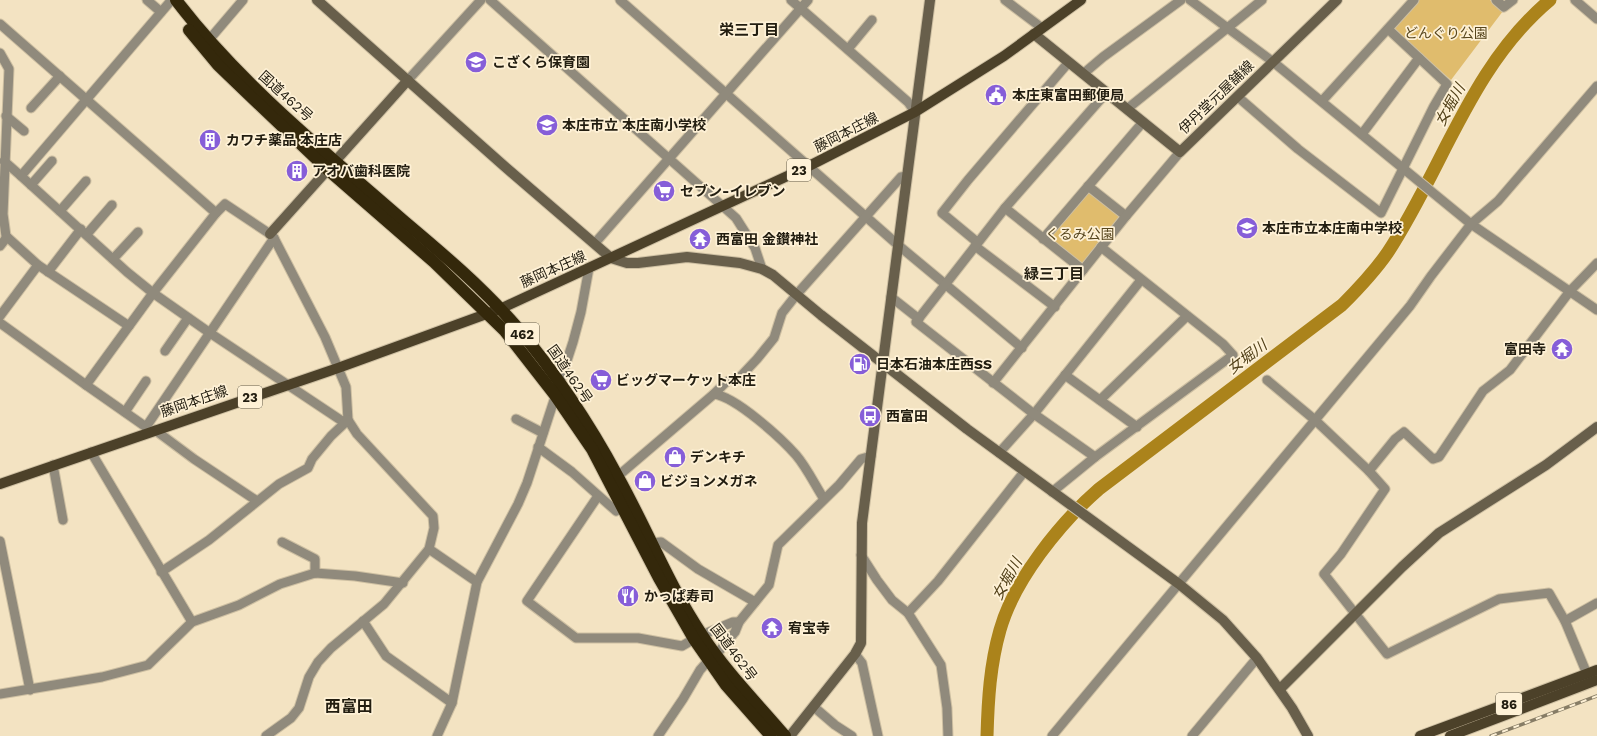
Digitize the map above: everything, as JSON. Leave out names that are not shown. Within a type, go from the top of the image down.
[{"type":"highway","name":"国道462号","points":[[171,1],[251,85],[505,331],[555,395],[592,449],[623,506],[659,578],[712,658],[726,685],[771,736]]},
{"type":"highway","name":"国道462号","points":[[171,1],[192,35],[218,65],[331,164],[442,254],[500,309],[560,382],[618,476],[698,637]]},
{"type":"highway","name":"国道462号","points":[[712,658],[785,736]]},
{"type":"main road","name":"藤岡本庄線","points":[[0,484],[91,452],[150,429],[338,368],[500,309],[723,204],[809,166],[915,112],[998,60],[1081,0]]},
{"type":"main road","name":"86","points":[[1420,736],[1597,670]]},
{"type":"main road","name":"86","points":[[1450,736],[1597,680]]},
{"type":"street","points":[[147,0],[161,12]]},
{"type":"street","points":[[208,40],[243,0]]},
{"type":"street","points":[[317,0],[503,165],[611,258],[627,263],[638,264],[687,257],[740,263],[762,269],[785,283],[821,315],[999,453],[1179,584],[1223,620],[1257,658],[1280,689],[1308,736]]},
{"type":"street","points":[[150,429],[272,236],[331,164],[481,0]]},
{"type":"street","points":[[490,0],[723,204],[745,230],[755,248],[762,269]]},
{"type":"street","points":[[620,0],[898,245],[1022,348]]},
{"type":"street","points":[[791,0],[908,102],[915,112]]},
{"type":"street","points":[[595,243],[808,0]]},
{"type":"street","points":[[790,736],[859,648],[861,637],[860,554],[862,523],[884,364],[891,297],[930,0]]},
{"type":"street","points":[[1005,0],[1038,31]]},
{"type":"street","points":[[1083,74],[1103,57],[1180,0]]},
{"type":"street","points":[[1190,0],[1272,61],[1407,170],[1471,224],[1597,310]]},
{"type":"street","points":[[1128,110],[1262,0]]},
{"type":"street","name":"伊丹堂元屋舗線","points":[[1038,31],[1068,63],[1180,152],[1238,97],[1272,61],[1338,0]]},
{"type":"street","points":[[1322,101],[1414,0]]},
{"type":"street","points":[[1496,0],[1504,7],[1513,0]]},
{"type":"street","points":[[1575,0],[1597,19]]},
{"type":"street","points":[[21,176],[171,1]]},
{"type":"street","points":[[848,49],[872,20]]},
{"type":"street","points":[[0,24],[216,212]]},
{"type":"street","points":[[1238,97],[1298,149],[1381,213],[1407,170],[1447,84],[1388,29]]},
{"type":"street","points":[[0,53],[9,68],[4,80],[2,147],[4,161],[2,218],[7,237],[38,265],[129,326]]},
{"type":"street","points":[[1362,134],[1419,58]]},
{"type":"street","points":[[1055,307],[976,244],[942,213],[968,180],[1068,63]]},
{"type":"street","points":[[31,108],[60,76]]},
{"type":"street","points":[[1052,736],[1410,306],[1471,224],[1498,201],[1597,86]]},
{"type":"street","points":[[1094,457],[993,383],[916,322],[1005,208],[1106,93]]},
{"type":"street","points":[[4,114],[24,131]]},
{"type":"street","points":[[1043,239],[1143,122]]},
{"type":"street","points":[[993,383],[1126,216],[1180,152]]},
{"type":"street","points":[[4,161],[153,293],[342,421],[348,420]]},
{"type":"street","points":[[31,185],[52,161]]},
{"type":"street","points":[[618,476],[726,382],[741,376],[758,359],[774,338],[782,313],[797,294],[901,177],[907,176]]},
{"type":"street","points":[[60,211],[86,181]]},
{"type":"street","points":[[1088,186],[1126,216]]},
{"type":"street","points":[[86,385],[153,293],[216,212],[225,204],[272,236],[310,306],[338,368],[346,387],[348,420],[356,434],[433,516],[434,528],[429,548],[403,583],[384,604],[331,648],[318,662],[309,676],[299,708],[291,718],[266,736]]},
{"type":"street","points":[[48,272],[84,232],[112,205]]},
{"type":"street","points":[[1005,208],[1083,270]]},
{"type":"street","points":[[113,259],[138,232]]},
{"type":"street","points":[[0,246],[7,237]]},
{"type":"street","points":[[1052,492],[1094,457],[1137,427],[1233,355],[1227,348],[1101,247]]},
{"type":"street","points":[[1369,471],[1395,439],[1404,432],[1433,459],[1439,457],[1483,391],[1510,370],[1570,291],[1597,263]]},
{"type":"street","points":[[1,313],[38,265]]},
{"type":"street","points":[[437,736],[452,703],[477,582],[518,504],[560,382],[581,312],[589,268]]},
{"type":"street","points":[[999,453],[1034,414],[1141,280]]},
{"type":"street","points":[[891,297],[919,319]]},
{"type":"street","points":[[1100,400],[1187,316]]},
{"type":"street","points":[[166,351],[188,318]]},
{"type":"street","points":[[0,323],[86,385],[257,501]]},
{"type":"street","points":[[1065,375],[1137,427]]},
{"type":"street","points":[[1267,380],[1315,420],[1369,471],[1385,489],[1341,554],[1324,574],[1388,654],[1499,599],[1550,593],[1565,621],[1587,674]]},
{"type":"street","points":[[125,412],[146,381]]},
{"type":"street","points":[[714,394],[721,395],[735,402],[797,456],[824,499]]},
{"type":"street","points":[[516,419],[543,433]]},
{"type":"street","points":[[161,572],[209,540],[279,484],[308,468],[317,453],[348,420]]},
{"type":"street","points":[[1280,689],[1402,567],[1439,533],[1546,465],[1597,427]]},
{"type":"street","points":[[538,447],[572,472],[616,511],[623,506]]},
{"type":"street","points":[[91,452],[192,622]]},
{"type":"street","points":[[658,736],[683,699],[700,670],[735,632],[739,622],[769,584],[778,545],[861,459],[871,456]]},
{"type":"street","points":[[53,465],[63,520]]},
{"type":"street","points":[[908,613],[938,582],[1024,472]]},
{"type":"street","points":[[598,496],[527,601],[576,638],[638,638],[682,646],[698,637],[733,622],[739,622]]},
{"type":"street","points":[[0,541],[30,690]]},
{"type":"street","points":[[282,542],[315,559],[315,573]]},
{"type":"street","points":[[651,543],[661,542],[698,569],[754,602]]},
{"type":"street","points":[[429,548],[477,582]]},
{"type":"street","points":[[860,554],[892,600],[908,613],[941,665],[947,708],[948,736]]},
{"type":"street","points":[[0,694],[102,677],[148,665],[192,622],[239,605],[280,584],[315,573],[355,576],[403,583]]},
{"type":"street","points":[[1565,621],[1597,603]]},
{"type":"street","points":[[363,621],[386,656],[452,703]]},
{"type":"street","points":[[855,654],[862,663],[876,733],[867,736]]},
{"type":"street","points":[[1192,736],[1257,658]]},
{"type":"street","points":[[814,707],[835,725],[852,736]]},
{"type":"green space","name":"どんぐり公園","points":[[1418,0],[1490,0],[1503,11],[1451,80],[1394,30],[1394,27]]},
{"type":"green space","name":"くるみ公園","points":[[1090,191],[1121,217],[1084,264],[1081,264],[1050,240],[1050,236],[1087,192]]},
{"type":"waterway","name":"女堀川","points":[[987,736],[990,683],[1000,630],[1007,611],[1027,572],[1054,535],[1099,489],[1342,305],[1360,286],[1378,266],[1408,220],[1460,119],[1499,55],[1523,26],[1550,0]]},
{"type":"railway","points":[[1491,736],[1597,696]]},
{"type":"place","name":"こざくら保育園","points":[[476,62]]},
{"type":"place","name":"本庄東富田郵便局","points":[[996,95]]},
{"type":"place","name":"本庄市立 本庄南小学校","points":[[547,125]]},
{"type":"place","name":"カワチ薬品 本庄店","points":[[210,140]]},
{"type":"place","name":"アオバ歯科医院","points":[[297,171]]},
{"type":"place","name":"セブン-イレブン","points":[[664,191]]},
{"type":"place","name":"本庄市立本庄南中学校","points":[[1247,228]]},
{"type":"place","name":"西富田 金鑚神社","points":[[700,239]]},
{"type":"place","name":"富田寺","points":[[1562,349]]},
{"type":"place","name":"日本石油本庄西SS","points":[[860,364]]},
{"type":"place","name":"ビッグマーケット本庄","points":[[601,380]]},
{"type":"place","name":"西富田","points":[[870,416]]},
{"type":"place","name":"デンキチ","points":[[675,457]]},
{"type":"place","name":"ビジョンメガネ","points":[[645,481]]},
{"type":"place","name":"かっぱ寿司","points":[[628,596]]},
{"type":"place","name":"宥宝寺","points":[[772,628]]},
{"type":"district","name":"栄三丁目","points":[[749,30]]},
{"type":"district","name":"緑三丁目","points":[[1054,274]]},
{"type":"district","name":"西富田","points":[[349,706]]}]
